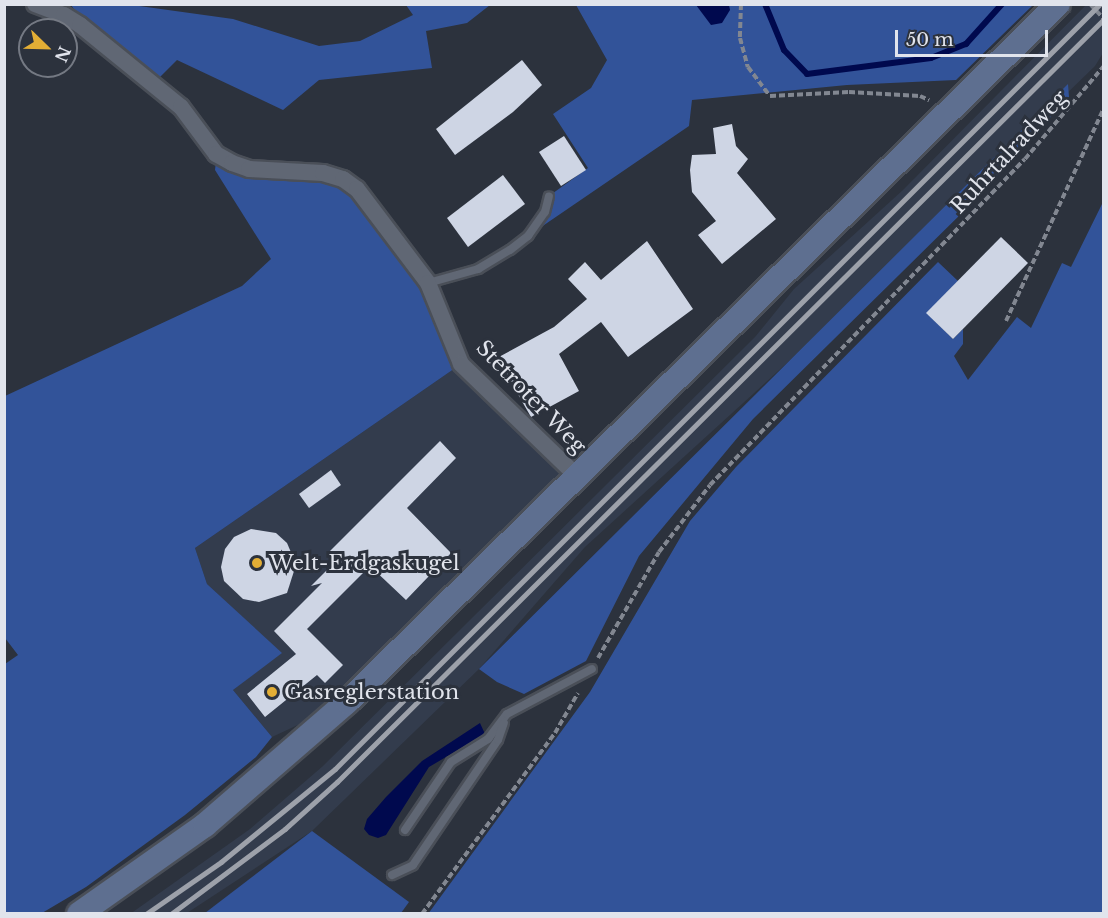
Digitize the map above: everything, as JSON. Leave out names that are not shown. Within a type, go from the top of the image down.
[{"type":"main road","points":[[79,914],[205,825],[293,751],[1058,4]]},
{"type":"street","name":"Stetroter Weg","points":[[35,4],[64,15],[80,25],[181,107],[216,154],[232,163],[343,179],[357,189],[428,283],[461,364],[577,476]]},
{"type":"lane","points":[[428,283],[478,269],[510,250],[528,236],[545,212],[549,196]]},
{"type":"lane","points":[[405,830],[451,762],[488,740],[507,714],[592,669]]},
{"type":"lane","points":[[392,875],[413,866],[498,740],[507,714]]},
{"type":"path","points":[[741,4],[740,38],[748,67],[770,96],[849,92],[920,96],[950,111]]},
{"type":"path","points":[[1090,4],[1104,19]]},
{"type":"path","name":"Ruhrtalradweg","points":[[422,914],[555,733],[659,552],[690,509],[742,448],[1026,159],[1104,66]]},
{"type":"path","points":[[1006,321],[1104,108]]},
{"type":"shaded area","points":[[71,5],[132,5],[233,19],[319,46],[360,41],[413,15],[406,5],[490,5],[467,23],[426,31],[432,68],[319,80],[283,110],[177,60],[156,81],[82,20]]},
{"type":"shaded area","points":[[576,5],[1033,5],[956,80],[847,85],[692,100],[689,126],[528,236],[549,196],[588,168],[553,114],[591,88],[607,60]]},
{"type":"shaded area","points":[[696,5],[729,5],[730,10],[722,23],[711,25]]},
{"type":"shaded area","points":[[1086,5],[1103,5],[1103,53],[1095,66],[833,321],[585,547],[479,669],[312,831],[187,913],[130,914],[250,829],[323,766],[755,337],[794,289],[903,190]]},
{"type":"shaded area","points":[[1068,84],[1069,97],[970,205],[753,419],[639,556],[586,661],[524,694],[497,682],[479,669]]},
{"type":"shaded area","points":[[216,161],[342,184],[428,283],[461,364],[195,548],[207,584],[282,653],[233,690],[272,737],[256,757],[185,815],[86,887],[42,913],[5,913],[5,664],[18,655],[5,638],[5,396],[242,286],[271,259],[215,170]]},
{"type":"shaded area","points":[[1103,202],[1103,913],[428,914],[590,692],[690,521],[736,467],[938,262],[958,281],[927,313],[953,339],[963,329],[963,344],[954,356],[968,380],[1017,317],[1031,328],[1062,263],[1071,267]]},
{"type":"shaded area","points":[[461,364],[577,476],[347,702],[272,737],[233,690],[281,653],[207,584],[195,548]]},
{"type":"shaded area","points":[[480,723],[485,734],[429,767],[386,835],[378,838],[369,835],[364,829],[367,819],[386,797],[422,761]]},
{"type":"shaded area","points":[[312,831],[409,902],[401,913],[205,913]]},
{"type":"building","points":[[522,60],[542,85],[513,112],[455,155],[436,129]]},
{"type":"building","points":[[732,124],[736,146],[748,159],[737,173],[776,219],[722,264],[698,235],[716,221],[692,192],[690,170],[692,155],[716,154],[713,128]]},
{"type":"building","points":[[564,136],[586,170],[561,186],[539,152]]},
{"type":"building","points":[[503,175],[525,204],[468,247],[447,218]]},
{"type":"building","points":[[1001,237],[1028,263],[953,339],[926,313]]},
{"type":"building","points":[[647,241],[693,309],[628,357],[601,322],[559,354],[579,391],[531,417],[497,358],[554,327],[587,299],[568,279],[585,262],[601,280]]},
{"type":"building","points":[[440,441],[456,458],[407,508],[451,553],[406,600],[370,566],[307,629],[343,665],[325,683],[317,675],[265,717],[247,694],[296,654],[274,631],[322,583],[311,586],[337,560],[329,552]]},
{"type":"building","points":[[331,470],[341,485],[309,508],[299,494]]},
{"type":"building","name":"Welt-Erdgaskugel","points":[[251,529],[276,533],[287,543],[293,557],[294,571],[287,593],[259,602],[243,599],[224,581],[221,567],[225,549],[234,537]]},
{"type":"waterway","points":[[765,4],[784,50],[807,74],[931,58],[966,44],[1002,4]]},
{"type":"railway","points":[[146,914],[221,862],[335,769],[1100,4]]},
{"type":"railway","points":[[171,914],[285,829],[337,782],[1104,19]]},
{"type":"place","name":"Welt-Erdgaskugel","points":[[257,563]]},
{"type":"place","name":"Gasreglerstation","points":[[272,692]]}]
